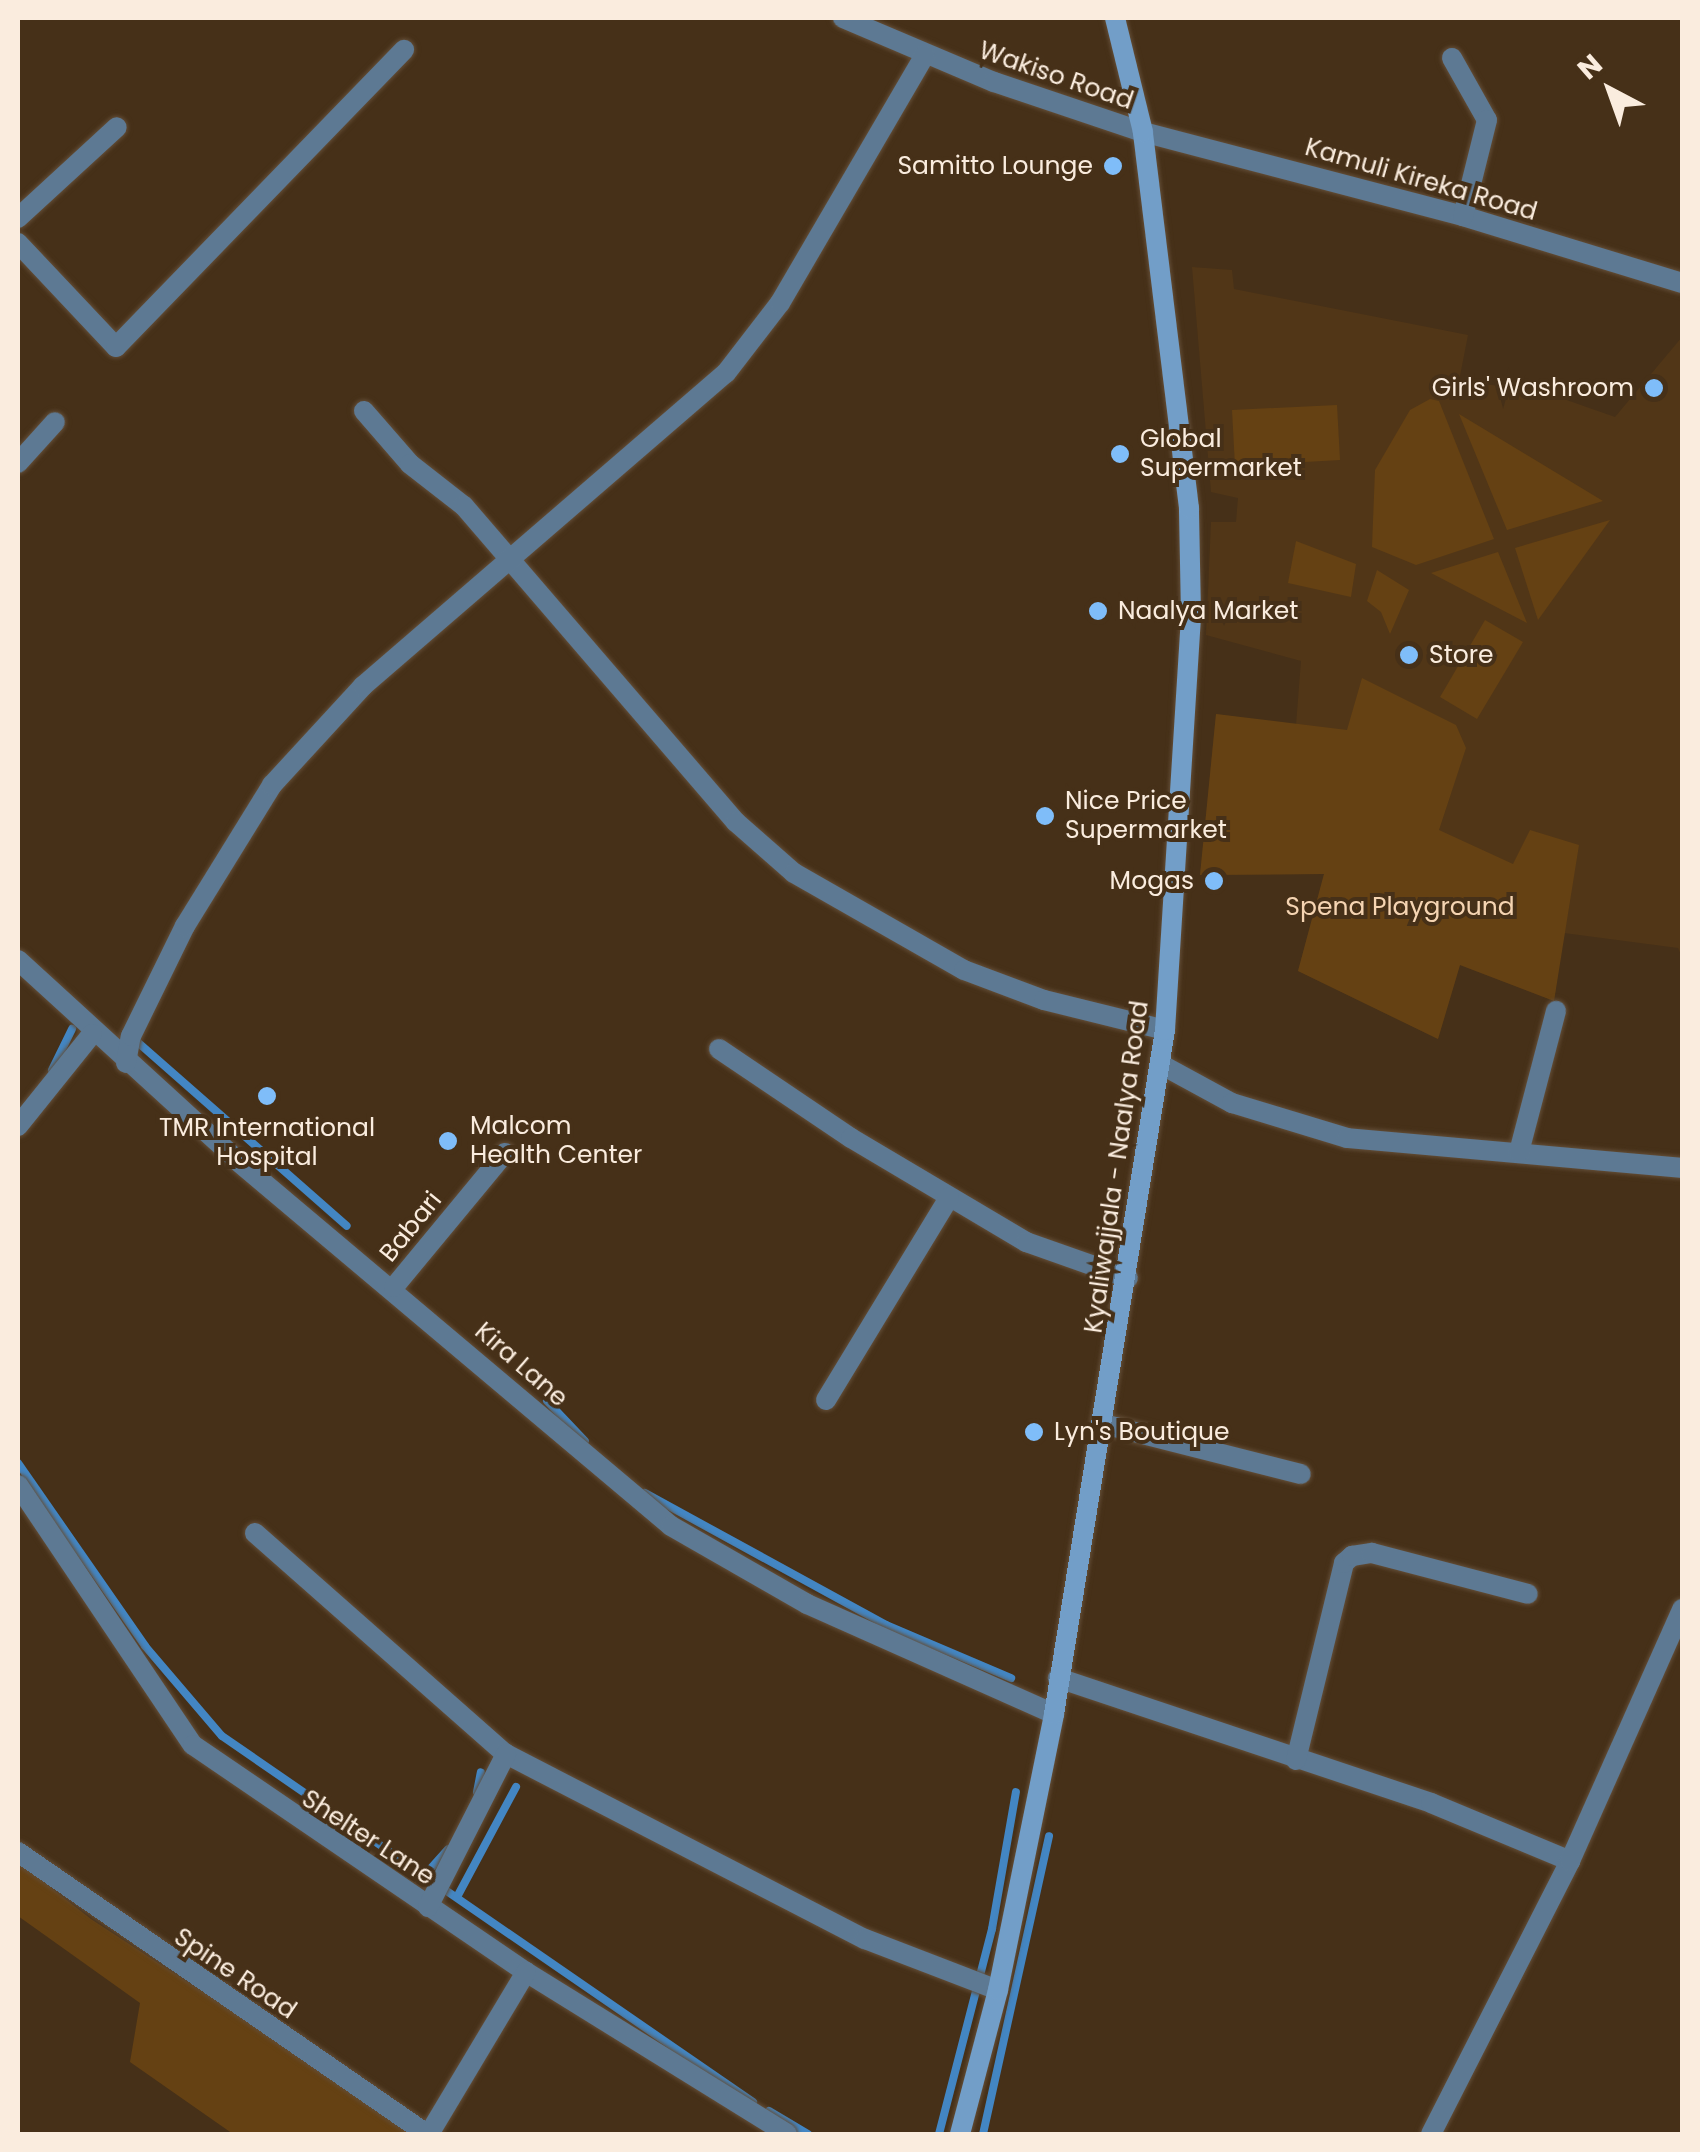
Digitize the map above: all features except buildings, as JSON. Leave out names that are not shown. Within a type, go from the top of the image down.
[{"type":"main road","name":"Kyaliwajjala - Naalya Road","points":[[960,2134],[984,1984],[1054,1714],[1128,1278],[1165,1030],[1191,615],[1189,526],[1143,132],[1115,18]]},
{"type":"street","name":"Wakiso Road","points":[[842,18],[926,55],[1143,132]]},
{"type":"street","points":[[18,243],[116,347],[404,50]]},
{"type":"street","points":[[126,1063],[131,1036],[185,926],[253,809],[364,686],[682,417],[759,333],[926,55]]},
{"type":"street","points":[[1452,58],[1487,120],[1462,216]]},
{"type":"street","points":[[18,218],[117,127]]},
{"type":"street","name":"Kamuli Kireka Road","points":[[1143,132],[1462,216],[1682,283]]},
{"type":"street","points":[[364,411],[388,444],[464,506],[510,565],[736,822],[794,873],[964,970],[1044,1000],[1165,1030]]},
{"type":"street","points":[[18,463],[55,422]]},
{"type":"street","name":"Kira Lane","points":[[18,960],[92,1034],[671,1526],[739,1571],[1054,1714]]},
{"type":"street","points":[[1519,1152],[1556,1011]]},
{"type":"street","points":[[18,1126],[92,1034]]},
{"type":"street","points":[[719,1049],[950,1198],[1026,1242],[1128,1278]]},
{"type":"street","points":[[1162,1065],[1232,1103],[1347,1138],[1682,1168]]},
{"type":"street","name":"Babari","points":[[394,1287],[505,1153]]},
{"type":"street","points":[[826,1400],[950,1198]]},
{"type":"street","points":[[1102,1424],[1301,1474]]},
{"type":"street","name":"Shelter Lane","points":[[18,1485],[193,1746],[436,1894],[526,1972],[786,2134]]},
{"type":"street","points":[[255,1533],[506,1754],[864,1939],[984,1984]]},
{"type":"street","points":[[1296,1760],[1344,1563],[1352,1556],[1372,1553],[1528,1594]]},
{"type":"street","points":[[1431,2134],[1570,1861],[1682,1608]]},
{"type":"street","points":[[1058,1678],[1431,1804],[1570,1861]]},
{"type":"street","points":[[436,1894],[506,1754]]},
{"type":"street","name":"Spine Road","points":[[18,1852],[57,1886],[428,2134]]},
{"type":"street","points":[[428,2134],[526,1972]]},
{"type":"shaded area","points":[[1192,267],[1232,270],[1234,289],[1468,335],[1459,381],[1541,391],[1615,417],[1682,337],[1682,957],[1678,948],[1564,933],[1554,1001],[1460,965],[1438,1039],[1298,971],[1324,874],[1200,875],[1216,714],[1296,725],[1301,661],[1206,635],[1211,522],[1236,522],[1238,498],[1211,492]]},
{"type":"green space","points":[[1430,399],[1439,401],[1494,539],[1416,565],[1372,547],[1375,470],[1410,410]]},
{"type":"green space","points":[[1337,405],[1340,460],[1235,466],[1232,410]]},
{"type":"green space","points":[[1459,414],[1603,501],[1507,530]]},
{"type":"green space","points":[[1610,520],[1538,620],[1515,548]]},
{"type":"green space","points":[[1296,541],[1356,564],[1351,597],[1288,583]]},
{"type":"green space","points":[[1498,552],[1527,623],[1431,573]]},
{"type":"green space","points":[[1377,570],[1409,590],[1390,634],[1381,612],[1367,601]]},
{"type":"green space","points":[[1485,620],[1523,642],[1477,719],[1440,697]]},
{"type":"green space","name":"Spena Playground","points":[[1362,678],[1456,725],[1466,748],[1439,830],[1513,864],[1530,830],[1579,845],[1554,1001],[1460,965],[1438,1039],[1298,971],[1324,874],[1200,875],[1216,714],[1347,730]]},
{"type":"green space","points":[[18,1862],[91,1919],[420,2134],[233,2134],[130,2062],[140,2003],[18,1916]]},
{"type":"waterway","points":[[52,1070],[72,1029]]},
{"type":"waterway","points":[[134,1039],[347,1226]]},
{"type":"waterway","points":[[547,1401],[585,1441]]},
{"type":"waterway","points":[[18,1463],[145,1646],[222,1736],[753,2102]]},
{"type":"waterway","points":[[645,1493],[886,1625],[1011,1678]]},
{"type":"waterway","points":[[477,1792],[481,1772]]},
{"type":"waterway","points":[[457,1897],[516,1787]]},
{"type":"waterway","points":[[939,2134],[992,1929],[1016,1792]]},
{"type":"waterway","points":[[983,2134],[1049,1836]]},
{"type":"waterway","points":[[424,1876],[448,1849]]},
{"type":"waterway","points":[[769,2111],[808,2134]]},
{"type":"place","name":"Samitto Lounge","points":[[1113,166]]},
{"type":"place","name":"Girls' Washroom","points":[[1654,388]]},
{"type":"place","name":"Global Supermarket","points":[[1120,454]]},
{"type":"place","name":"Naalya Market","points":[[1098,611]]},
{"type":"place","name":"Store","points":[[1409,655]]},
{"type":"place","name":"Nice Price Supermarket","points":[[1045,816]]},
{"type":"place","name":"Mogas","points":[[1214,881]]},
{"type":"place","name":"TMR International Hospital","points":[[267,1096]]},
{"type":"place","name":"Malcom Health Center","points":[[448,1141]]},
{"type":"place","name":"Lyn's Boutique","points":[[1034,1432]]}]
